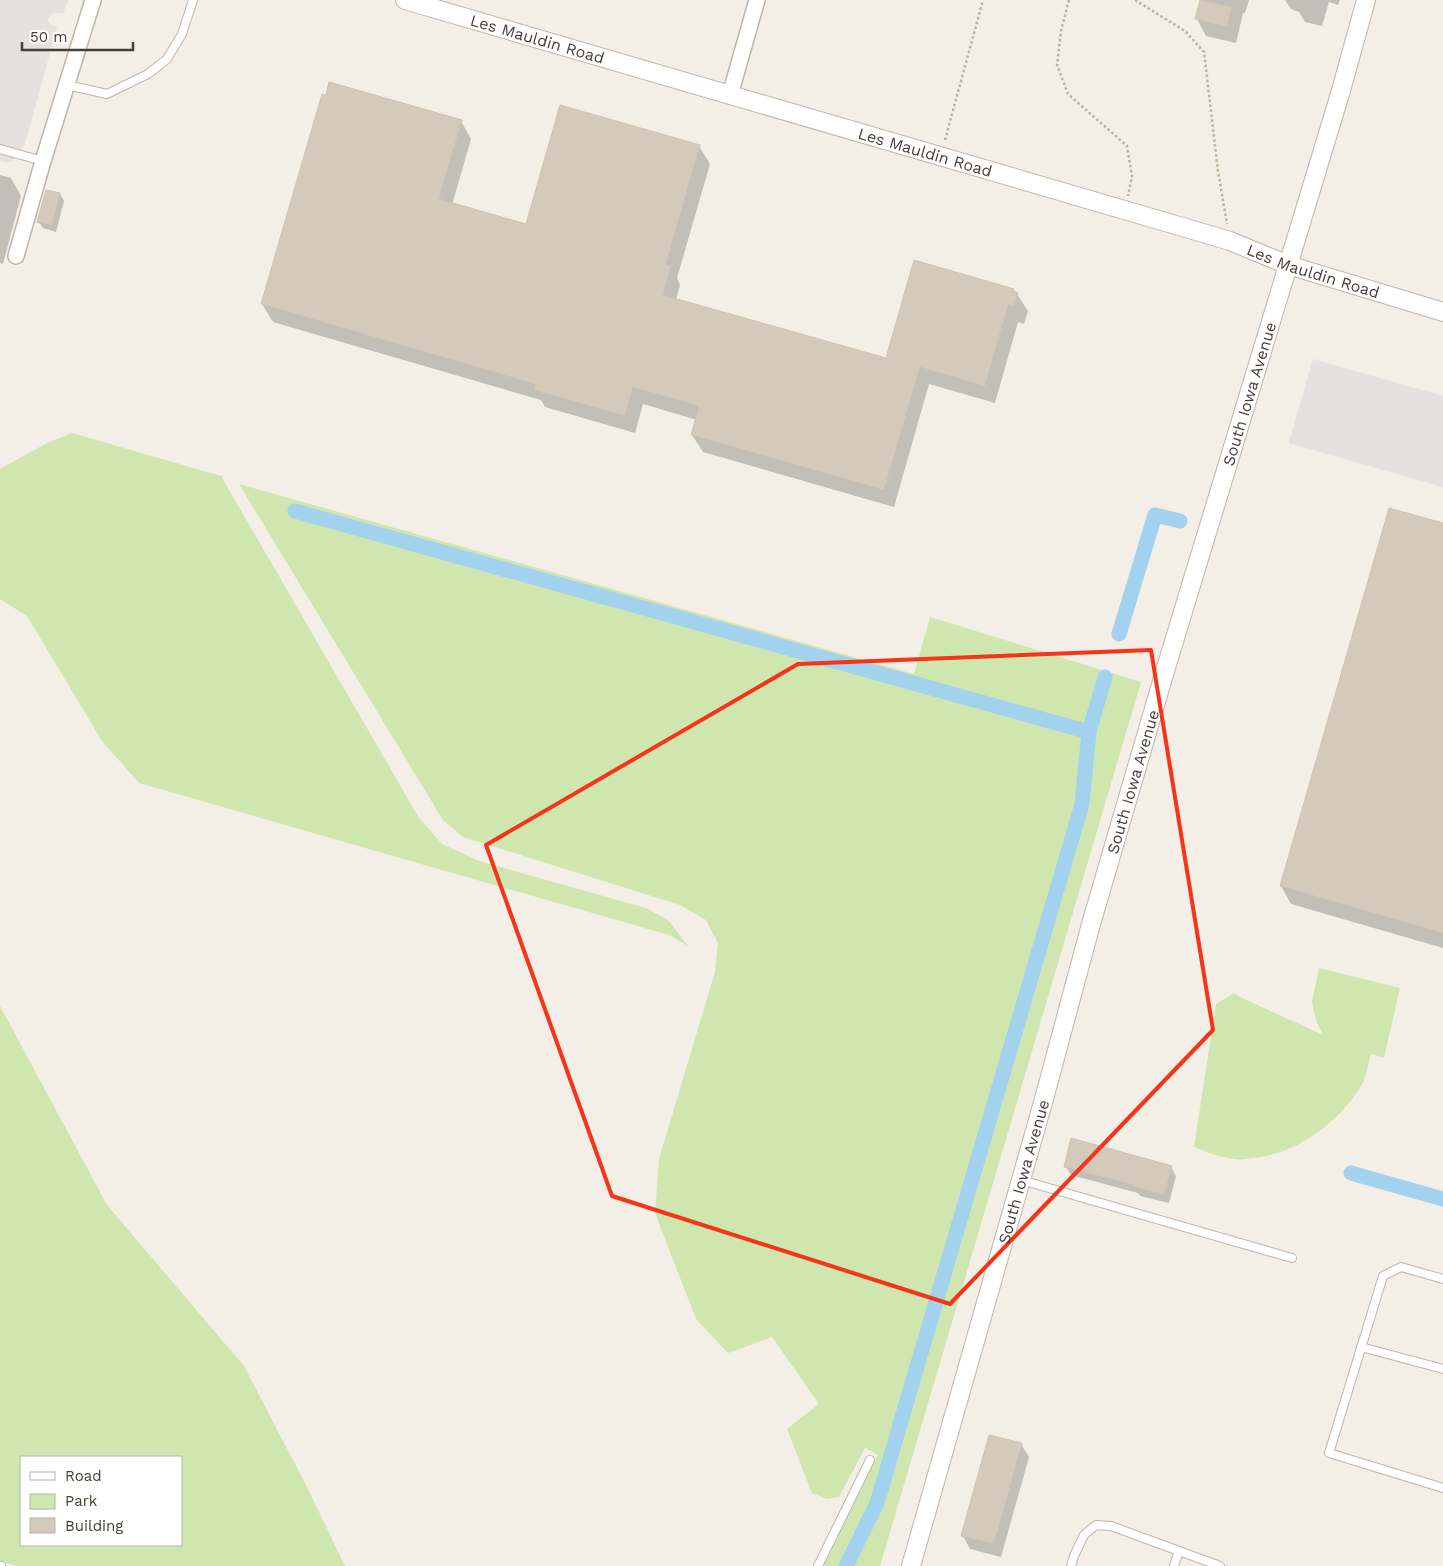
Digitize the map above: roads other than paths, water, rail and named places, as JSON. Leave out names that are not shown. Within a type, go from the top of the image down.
[{"type":"street","points":[[16,256],[43,161],[93,0]]},
{"type":"street","name":"Les Mauldin Road","points":[[405,0],[1230,241],[1288,265],[1443,312]]},
{"type":"street","points":[[730,95],[758,0]]},
{"type":"street","name":"South Iowa Avenue","points":[[910,1566],[1021,1180],[1091,924],[1165,671],[1340,94],[1366,0]]},
{"type":"lane","points":[[66,85],[107,94],[148,74],[167,59],[182,34],[193,0]]},
{"type":"lane","points":[[0,149],[43,161]]},
{"type":"lane","points":[[1021,1180],[1292,1258]]},
{"type":"lane","points":[[1443,1280],[1401,1267],[1383,1276],[1329,1453],[1443,1488]]},
{"type":"lane","points":[[1362,1347],[1443,1369]]},
{"type":"lane","points":[[818,1566],[870,1460]]},
{"type":"lane","points":[[1071,1566],[1084,1535],[1096,1525],[1112,1526],[1220,1566]]},
{"type":"lane","points":[[1174,1566],[1179,1551]]},
{"type":"waterway","points":[[295,511],[1089,732]]},
{"type":"waterway","points":[[1119,634],[1155,515],[1180,521]]},
{"type":"waterway","points":[[846,1566],[877,1503],[1082,804],[1089,732],[1105,677]]},
{"type":"waterway","points":[[1351,1173],[1443,1199]]}]
